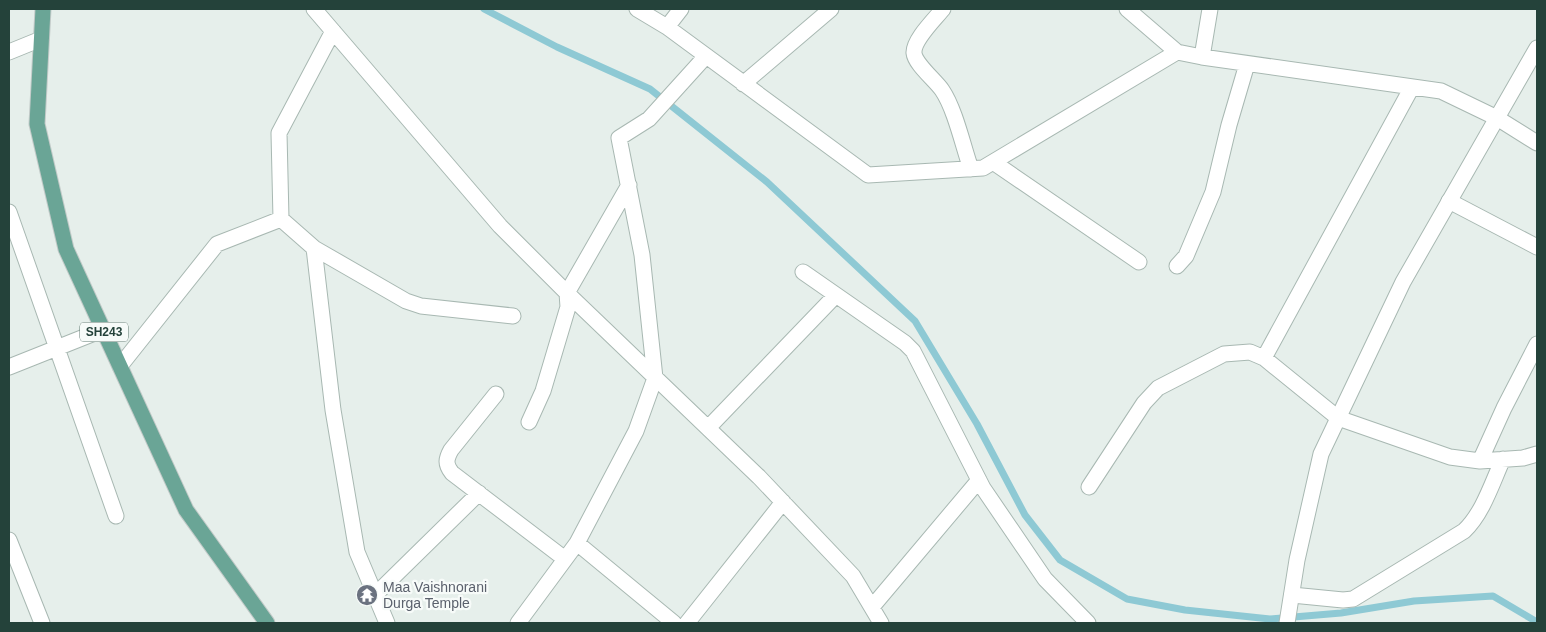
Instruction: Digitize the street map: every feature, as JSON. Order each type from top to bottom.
[{"type":"main road","name":"SH243","points":[[42,9],[37,124],[66,249],[186,510],[267,623]]},
{"type":"street","points":[[314,9],[500,226],[566,293],[783,502],[853,576],[881,623]]},
{"type":"street","points":[[637,9],[667,27],[868,175],[983,168],[1177,52]]},
{"type":"street","points":[[667,27],[681,9]]},
{"type":"street","points":[[744,84],[831,9]]},
{"type":"street","points":[[943,9],[918,39],[914,52],[915,59],[942,90],[971,169]]},
{"type":"street","points":[[1127,9],[1177,52],[1247,64],[1441,91],[1497,118],[1537,143]]},
{"type":"street","points":[[1202,57],[1210,9]]},
{"type":"street","points":[[333,31],[279,133],[281,219],[314,248],[406,301],[421,306],[513,316]]},
{"type":"street","points":[[9,52],[41,39]]},
{"type":"street","points":[[1287,623],[1297,560],[1321,454],[1403,282],[1537,48]]},
{"type":"street","points":[[518,623],[577,543],[636,432],[655,378],[642,255],[619,138],[649,119],[706,56]]},
{"type":"street","points":[[1177,266],[1186,256],[1213,192],[1229,125],[1247,64]]},
{"type":"street","points":[[1264,358],[1412,87]]},
{"type":"street","points":[[993,162],[1139,262]]},
{"type":"street","points":[[529,422],[543,391],[568,307],[566,293],[628,185]]},
{"type":"street","points":[[1450,200],[1537,247]]},
{"type":"street","points":[[9,212],[116,516]]},
{"type":"street","points":[[120,366],[217,244],[281,219]]},
{"type":"street","points":[[314,248],[333,410],[357,552],[387,623]]},
{"type":"street","points":[[803,272],[905,343],[913,351],[988,496],[1045,579],[1088,623]]},
{"type":"street","points":[[708,428],[835,296]]},
{"type":"street","points":[[9,367],[102,330]]},
{"type":"street","points":[[1480,461],[1504,408],[1537,344]]},
{"type":"street","points":[[1089,487],[1144,403],[1158,388],[1224,354],[1250,352],[1264,358],[1338,418],[1450,457],[1480,461],[1523,458],[1537,454]]},
{"type":"street","points":[[496,394],[451,450],[446,458],[447,466],[452,473],[565,559]]},
{"type":"street","points":[[1291,601],[1353,599],[1464,531],[1472,524],[1478,513],[1503,459]]},
{"type":"street","points":[[872,607],[979,480]]},
{"type":"street","points":[[375,595],[479,494]]},
{"type":"street","points":[[687,623],[783,502]]},
{"type":"street","points":[[9,540],[42,623]]},
{"type":"street","points":[[577,543],[674,623]]},
{"type":"waterway","points":[[484,9],[557,47],[650,89],[767,182],[915,321],[977,424],[1025,515],[1060,560],[1127,599],[1185,610],[1270,619],[1341,613],[1414,601],[1493,596],[1537,622]]},
{"type":"place","name":"Maa Vaishnorani Durga Temple","points":[[367,595]]}]
